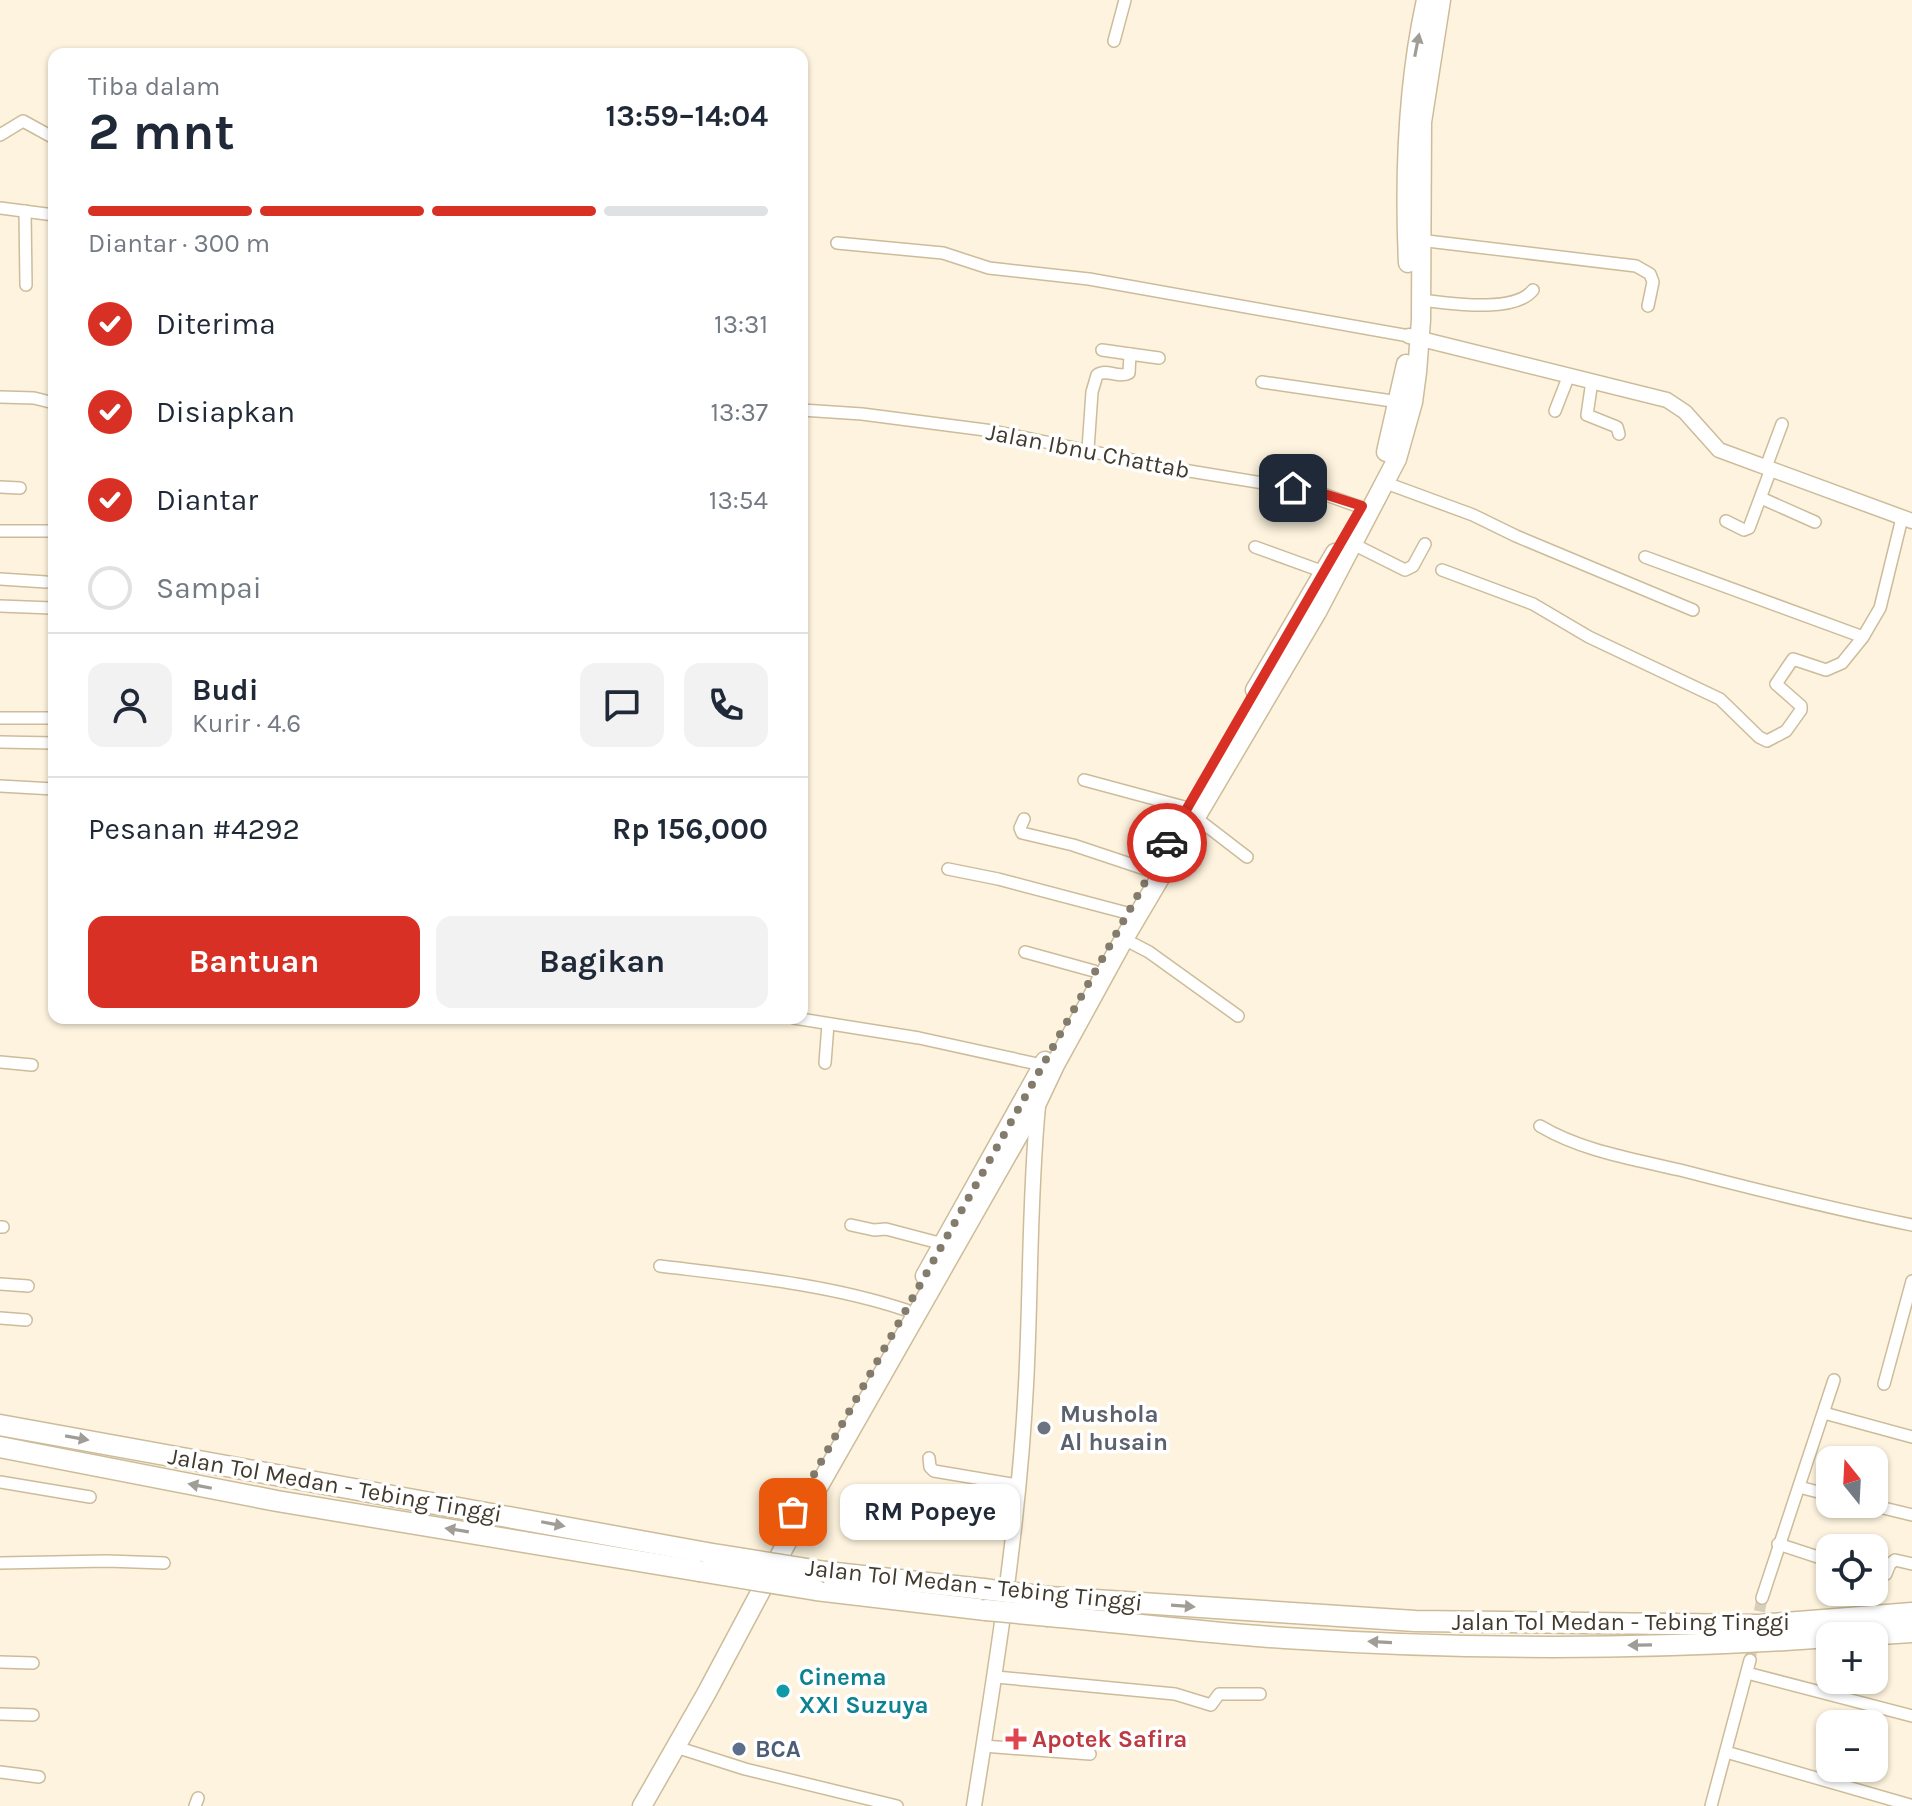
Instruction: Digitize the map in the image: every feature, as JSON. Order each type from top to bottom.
[{"type":"highway","points":[[642,1806],[787,1542],[1027,1138],[1032,1098],[1042,1065],[1094,971],[1151,871],[1192,812],[1317,612],[1353,544],[1390,442],[1421,300],[1419,240],[1426,1]]},
{"type":"highway","points":[[630,1806],[943,1244],[1055,1065],[1324,572],[1386,483],[1397,459],[1413,402],[1414,338],[1406,200],[1414,60],[1426,1]]},
{"type":"highway","name":"Jalan Tol Medan - Tebing Tinggi","points":[[0,1425],[703,1562]]},
{"type":"highway","name":"Jalan Tol Medan - Tebing Tinggi","points":[[0,1447],[277,1501],[821,1581],[1049,1606],[1415,1621],[1759,1625],[1912,1613]]},
{"type":"highway","points":[[1049,1606],[1284,1638],[1514,1647],[1665,1645],[1816,1638]]},
{"type":"highway","points":[[1888,1634],[1912,1632]]},
{"type":"main road","points":[[1414,338],[1667,400],[1685,412],[1719,450],[1907,520]]},
{"type":"main road","points":[[974,1806],[996,1677],[1026,1385],[1027,1138]]},
{"type":"street","points":[[1114,41],[1125,0]]},
{"type":"street","points":[[0,135],[23,121],[48,135]]},
{"type":"street","points":[[0,208],[48,214]]},
{"type":"street","points":[[25,211],[26,285]]},
{"type":"street","points":[[1419,240],[1636,266],[1650,274],[1653,282],[1648,306]]},
{"type":"street","points":[[837,243],[943,253],[989,268],[1089,279],[1414,338]]},
{"type":"street","points":[[1421,300],[1463,305],[1497,304],[1521,300],[1533,290]]},
{"type":"street","points":[[1102,350],[1159,358]]},
{"type":"street","points":[[1088,449],[1092,392],[1097,375],[1106,372],[1122,376],[1129,373],[1130,354]]},
{"type":"street","points":[[1555,411],[1569,375]]},
{"type":"street","points":[[1592,381],[1587,415],[1617,427],[1619,434]]},
{"type":"street","points":[[1262,382],[1399,402]]},
{"type":"street","points":[[0,397],[48,402]]},
{"type":"street","name":"Jalan Ibnu Chattab","points":[[808,410],[993,431],[1171,468],[1318,492],[1366,509]]},
{"type":"street","points":[[1726,521],[1747,529],[1761,498],[1782,424]]},
{"type":"street","points":[[1386,483],[1473,515],[1693,610]]},
{"type":"street","points":[[0,487],[20,488]]},
{"type":"street","points":[[1761,498],[1815,522]]},
{"type":"street","points":[[1442,570],[1533,604],[1589,637],[1720,699],[1767,741],[1786,731],[1801,710],[1801,706],[1776,684],[1793,659],[1826,670],[1842,663],[1863,637],[1880,608],[1907,520]]},
{"type":"street","points":[[0,531],[48,531]]},
{"type":"street","points":[[1353,544],[1405,570],[1413,566],[1425,544]]},
{"type":"street","points":[[1255,547],[1324,572]]},
{"type":"street","points":[[1645,557],[1863,637]]},
{"type":"street","points":[[0,579],[46,582]]},
{"type":"street","points":[[0,606],[48,608]]},
{"type":"street","points":[[0,718],[48,718]]},
{"type":"street","points":[[0,742],[48,743]]},
{"type":"street","points":[[1084,780],[1192,812],[1247,857]]},
{"type":"street","points":[[0,786],[48,789]]},
{"type":"street","points":[[1024,819],[1020,828],[1022,833],[1073,845],[1151,871]]},
{"type":"street","points":[[948,869],[1127,913]]},
{"type":"street","points":[[1124,939],[1149,952],[1238,1016]]},
{"type":"street","points":[[1025,952],[1094,971]]},
{"type":"street","points":[[808,1020],[919,1038],[1042,1065]]},
{"type":"street","points":[[825,1063],[828,1024]]},
{"type":"street","points":[[0,1062],[32,1065]]},
{"type":"street","points":[[1540,1126],[1567,1140],[1640,1160],[1851,1213],[1912,1225]]},
{"type":"street","points":[[851,1225],[886,1229],[943,1244]]},
{"type":"street","points":[[660,1266],[850,1294],[906,1310]]},
{"type":"street","points":[[1884,1384],[1912,1281]]},
{"type":"street","points":[[0,1284],[28,1286]]},
{"type":"street","points":[[0,1318],[26,1320]]},
{"type":"street","points":[[1762,1598],[1834,1380]]},
{"type":"street","points":[[1824,1413],[1912,1437]]},
{"type":"street","points":[[929,1458],[934,1471],[1018,1485]]},
{"type":"street","points":[[0,1482],[90,1497]]},
{"type":"street","points":[[1799,1487],[1816,1491]]},
{"type":"street","points":[[1888,1509],[1912,1515]]},
{"type":"street","points":[[923,1513],[1013,1525]]},
{"type":"street","points":[[1778,1544],[1816,1556]]},
{"type":"street","points":[[1888,1569],[1895,1560],[1912,1564]]},
{"type":"street","points":[[0,1563],[164,1563]]},
{"type":"street","points":[[1711,1806],[1750,1660]]},
{"type":"street","points":[[0,1662],[33,1663]]},
{"type":"street","points":[[1747,1673],[1912,1716]]},
{"type":"street","points":[[996,1677],[1175,1694],[1211,1705],[1219,1694],[1260,1694]]},
{"type":"street","points":[[0,1714],[33,1715]]},
{"type":"street","points":[[983,1746],[1090,1754]]},
{"type":"street","points":[[676,1747],[745,1769],[897,1806]]},
{"type":"street","points":[[1726,1752],[1910,1806],[1912,1797]]},
{"type":"street","points":[[0,1772],[39,1777]]},
{"type":"tunnel","points":[[1750,1660],[1762,1598]]},
{"type":"way so far","points":[[793,1512],[1167,843]]},
{"type":"place","name":"Mushola Al husain","points":[[1044,1428]]},
{"type":"place","name":"RM Popeye","points":[[793,1512]]},
{"type":"place","name":"Cinema XXI Suzuya","points":[[783,1691]]},
{"type":"place","name":"Apotek Safira","points":[[1016,1739]]},
{"type":"place","name":"BCA","points":[[739,1749]]},
{"type":"route","points":[[1167,843],[1362,506],[1318,492],[1293,488]]}]
